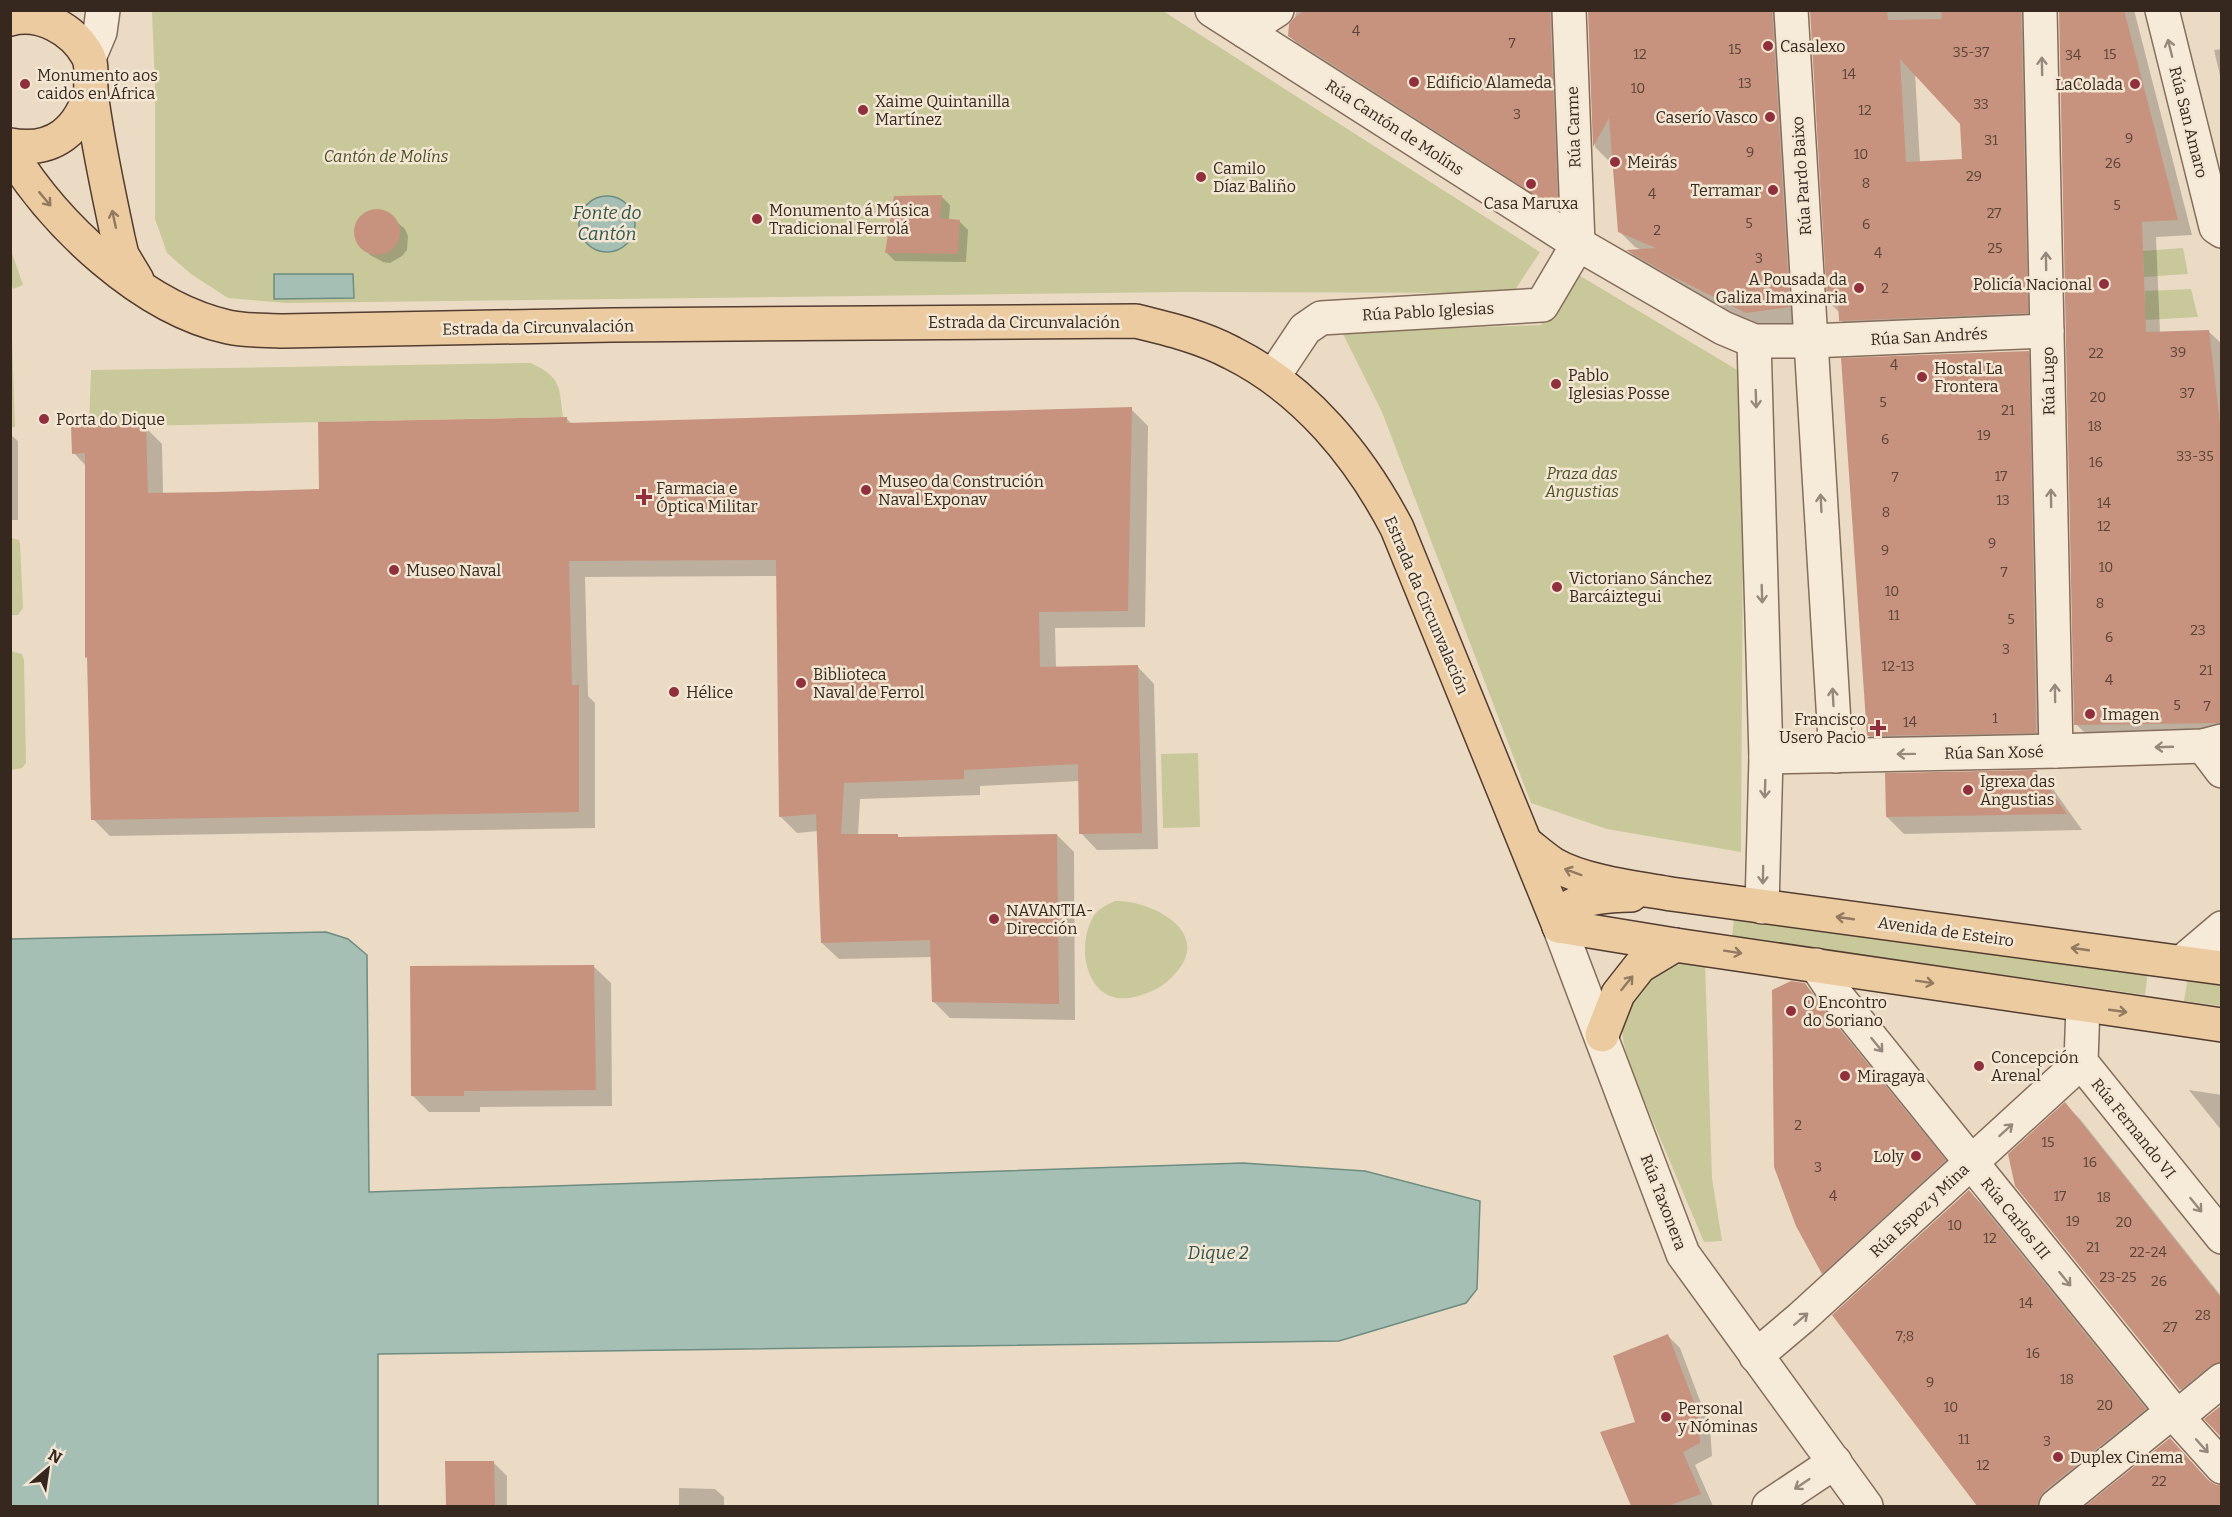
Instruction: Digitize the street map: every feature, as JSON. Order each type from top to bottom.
[{"type":"main road","points":[[17,16],[40,18],[60,26],[76,40],[89,57],[91,90],[122,255],[131,272],[146,291]]},
{"type":"main road","points":[[10,145],[25,148],[45,145],[63,136],[77,123],[86,108],[91,90]]},
{"type":"main road","name":"Estrada da Circunvalación","points":[[10,152],[43,197],[88,246],[146,291],[196,317],[230,327],[283,331],[612,325],[1136,321],[1179,332],[1232,352],[1273,377],[1311,408],[1378,493],[1396,528],[1559,926]]},
{"type":"main road","points":[[1527,844],[1554,864],[1576,873],[1621,885],[1671,894]]},
{"type":"main road","points":[[1671,894],[1598,897],[1579,902],[1564,911],[1559,926],[2222,1025]]},
{"type":"main road","name":"Avenida de Esteiro","points":[[1671,894],[2222,969]]},
{"type":"main road","points":[[1602,1035],[1618,994],[1640,966],[1675,945]]},
{"type":"street","points":[[89,57],[100,32],[103,10]]},
{"type":"street","name":"Rúa Cantón de Molíns","points":[[1212,10],[1578,244]]},
{"type":"street","points":[[1245,31],[1277,10]]},
{"type":"street","name":"Rúa Carme","points":[[1569,10],[1578,244]]},
{"type":"street","name":"Rúa Pardo Baixo","points":[[1791,10],[1811,341]]},
{"type":"street","name":"Rúa Lugo","points":[[2040,10],[2056,751]]},
{"type":"street","name":"Rúa San Amaro","points":[[2162,10],[2220,236]]},
{"type":"street","points":[[1578,244],[1723,328],[1754,341],[1811,341],[1836,756]]},
{"type":"street","name":"Rúa Pablo Iglesias","points":[[1273,377],[1305,329],[1321,318],[1542,304],[1578,244]]},
{"type":"street","name":"Rúa San Andrés","points":[[1811,341],[2047,331]]},
{"type":"street","points":[[1754,341],[1766,757],[1762,907]]},
{"type":"street","name":"Rúa San Xosé","points":[[1766,757],[2056,751],[2215,753]]},
{"type":"street","name":"Rúa Taxonera","points":[[1559,926],[1683,1254],[1866,1506]]},
{"type":"street","points":[[2182,962],[2222,928]]},
{"type":"street","name":"Rúa Carlos III","points":[[1816,965],[1837,996],[1971,1162],[2175,1414],[2222,1467]]},
{"type":"street","name":"Rúa Fernando VI","points":[[2083,1006],[2081,1062],[2222,1237]]},
{"type":"street","name":"Rúa Espoz y Mina","points":[[1756,1356],[1801,1318],[2081,1062]]},
{"type":"street","points":[[2055,1506],[2222,1380]]},
{"type":"street","points":[[1769,1506],[1835,1462]]},
{"type":"green space","name":"Cantón de Molíns","points":[[277,10],[1163,11],[1540,252],[1513,293],[1183,292],[286,303],[228,298],[191,274],[167,253],[155,219],[155,83],[152,12]]},
{"type":"green space","points":[[2183,248],[2188,274],[2144,277],[2143,251]]},
{"type":"green space","points":[[11,250],[23,285],[13,289],[11,282]]},
{"type":"green space","name":"Praza das Angustias","points":[[1572,271],[1744,374],[1741,852],[1607,829],[1531,803],[1382,412],[1342,332],[1541,325]]},
{"type":"green space","points":[[2191,289],[2198,317],[2145,320],[2145,291]]},
{"type":"green space","points":[[11,335],[12,339],[15,427],[10,427]]},
{"type":"green space","points":[[531,363],[548,373],[557,384],[563,417],[89,427],[91,370]]},
{"type":"green space","points":[[11,538],[19,540],[20,543],[23,608],[18,615],[11,615]]},
{"type":"green space","points":[[10,651],[22,654],[24,660],[26,763],[22,768],[11,770]]},
{"type":"green space","points":[[1198,753],[1200,827],[1163,828],[1161,754]]},
{"type":"green space","points":[[1115,901],[1146,906],[1161,913],[1174,922],[1184,934],[1187,946],[1184,961],[1173,976],[1157,989],[1138,996],[1121,998],[1108,995],[1097,987],[1086,961],[1087,931],[1093,917],[1102,908]]},
{"type":"green space","points":[[1734,919],[1861,937],[1887,936],[2148,971],[2145,995],[1732,936]]},
{"type":"green space","points":[[1705,962],[1712,1178],[1722,1241],[1704,1242],[1630,1067],[1624,1045],[1623,1026],[1627,1009],[1655,971],[1674,965]]},
{"type":"green space","points":[[2188,977],[2221,982],[2221,1006],[2184,1001]]},
{"type":"water","name":"Fonte do Cantón","points":[[601,196],[613,196],[627,204],[635,218],[633,235],[627,244],[613,252],[601,252],[584,240],[579,230],[579,218],[591,201]]},
{"type":"water","points":[[274,274],[353,274],[354,298],[274,299]]},
{"type":"water","name":"Dique 2","points":[[326,932],[348,939],[367,955],[369,1192],[1243,1163],[1365,1171],[1480,1201],[1477,1289],[1466,1303],[1339,1341],[378,1354],[378,1506],[11,1506],[11,939]]},
{"type":"building","points":[[1305,10],[1550,10],[1558,204],[1554,207],[1288,36],[1289,24]]},
{"type":"building","points":[[1588,10],[1772,10],[1790,307],[1746,313],[1626,250],[1656,248],[1618,232],[1609,118],[1593,147]]},
{"type":"building","points":[[1810,10],[1887,10],[1888,20],[1942,19],[1941,10],[2021,10],[2028,313],[1839,321],[1838,301],[1827,303]],"holes":[[[1900,59],[1960,124],[1962,159],[1906,162]]]},
{"type":"building","points":[[2059,10],[2124,10],[2178,220],[2142,222],[2146,332],[2209,330],[2222,440],[2222,723],[2074,725]]},
{"type":"building","points":[[942,195],[940,218],[960,220],[958,254],[885,253],[894,196]]},
{"type":"building","points":[[377,209],[393,216],[400,232],[393,248],[377,255],[361,248],[354,232],[361,216]]},
{"type":"building","points":[[2029,351],[2036,733],[1867,736],[1841,358]]},
{"type":"building","points":[[1132,407],[1128,611],[1039,612],[1040,667],[1138,665],[1142,833],[1079,834],[1078,764],[964,770],[964,779],[844,783],[841,834],[898,834],[898,837],[1057,834],[1059,1004],[932,1002],[930,940],[821,943],[816,814],[779,817],[776,560],[569,561],[572,685],[579,685],[579,812],[91,820],[87,657],[85,658],[85,453],[72,454],[71,426],[146,425],[148,493],[216,492],[319,489],[318,422],[567,417],[567,423]]},
{"type":"building","name":"Igrexa das Angustias","points":[[2036,770],[2067,814],[1886,817],[1885,773]]},
{"type":"building","points":[[594,965],[596,1090],[464,1091],[464,1096],[411,1096],[410,966]]},
{"type":"building","points":[[1791,981],[1805,983],[1822,1008],[1946,1160],[1822,1274],[1796,1226],[1774,1167],[1772,990]]},
{"type":"building","points":[[2065,1102],[2222,1299],[2222,1362],[2210,1366],[2180,1390],[2015,1186],[2008,1154]]},
{"type":"building","points":[[1969,1190],[2146,1409],[2044,1491],[2038,1506],[1977,1506],[1832,1315]]},
{"type":"building","name":"Personal y Nóminas","points":[[1668,1334],[1698,1413],[1700,1443],[1683,1452],[1701,1494],[1668,1506],[1631,1506],[1600,1432],[1635,1422],[1613,1356]]},
{"type":"building","points":[[2222,1405],[2222,1438],[2204,1419]]},
{"type":"building","points":[[2170,1438],[2208,1480],[2216,1485],[2222,1485],[2222,1506],[2085,1506]]},
{"type":"building","points":[[445,1461],[494,1461],[495,1506],[446,1506]]},
{"type":"place","name":"Casalexo","points":[[1768,46]]},
{"type":"place","name":"Edificio Alameda","points":[[1414,82]]},
{"type":"place","name":"Monumento aos caidos en África","points":[[25,84]]},
{"type":"place","name":"LaColada","points":[[2135,84]]},
{"type":"place","name":"Xaime Quintanilla Martínez","points":[[863,110]]},
{"type":"place","name":"Caserío Vasco","points":[[1770,117]]},
{"type":"place","name":"Meirás","points":[[1615,162]]},
{"type":"place","name":"Camilo Díaz Baliño","points":[[1201,177]]},
{"type":"place","name":"Casa Maruxa","points":[[1531,184]]},
{"type":"place","name":"Terramar","points":[[1773,190]]},
{"type":"place","name":"Monumento á Música Tradicional Ferrolá","points":[[757,219]]},
{"type":"place","name":"Policía Nacional","points":[[2104,284]]},
{"type":"place","name":"A Pousada da Galiza Imaxinaria","points":[[1859,288]]},
{"type":"place","name":"Hostal La Frontera","points":[[1922,377]]},
{"type":"place","name":"Pablo Iglesias Posse","points":[[1556,384]]},
{"type":"place","name":"Porta do Dique","points":[[44,419]]},
{"type":"place","name":"Museo da Construción Naval Exponav","points":[[866,490]]},
{"type":"place","name":"Farmacia e Óptica Militar","points":[[644,497]]},
{"type":"place","name":"Museo Naval","points":[[394,570]]},
{"type":"place","name":"Victoriano Sánchez Barcáiztegui","points":[[1557,587]]},
{"type":"place","name":"Biblioteca Naval de Ferrol","points":[[801,683]]},
{"type":"place","name":"Hélice","points":[[674,692]]},
{"type":"place","name":"Imagen","points":[[2090,714]]},
{"type":"place","name":"Francisco Usero Pacio","points":[[1878,728]]},
{"type":"place","name":"Igrexa das Angustias","points":[[1968,790]]},
{"type":"place","name":"NAVANTIA- Dirección","points":[[994,919]]},
{"type":"place","name":"O Encontro do Soriano","points":[[1791,1011]]},
{"type":"place","name":"Concepción Arenal","points":[[1979,1066]]},
{"type":"place","name":"Miragaya","points":[[1845,1076]]},
{"type":"place","name":"Loly","points":[[1916,1156]]},
{"type":"place","name":"Personal y Nóminas","points":[[1666,1417]]},
{"type":"place","name":"Duplex Cinema","points":[[2058,1457]]}]
